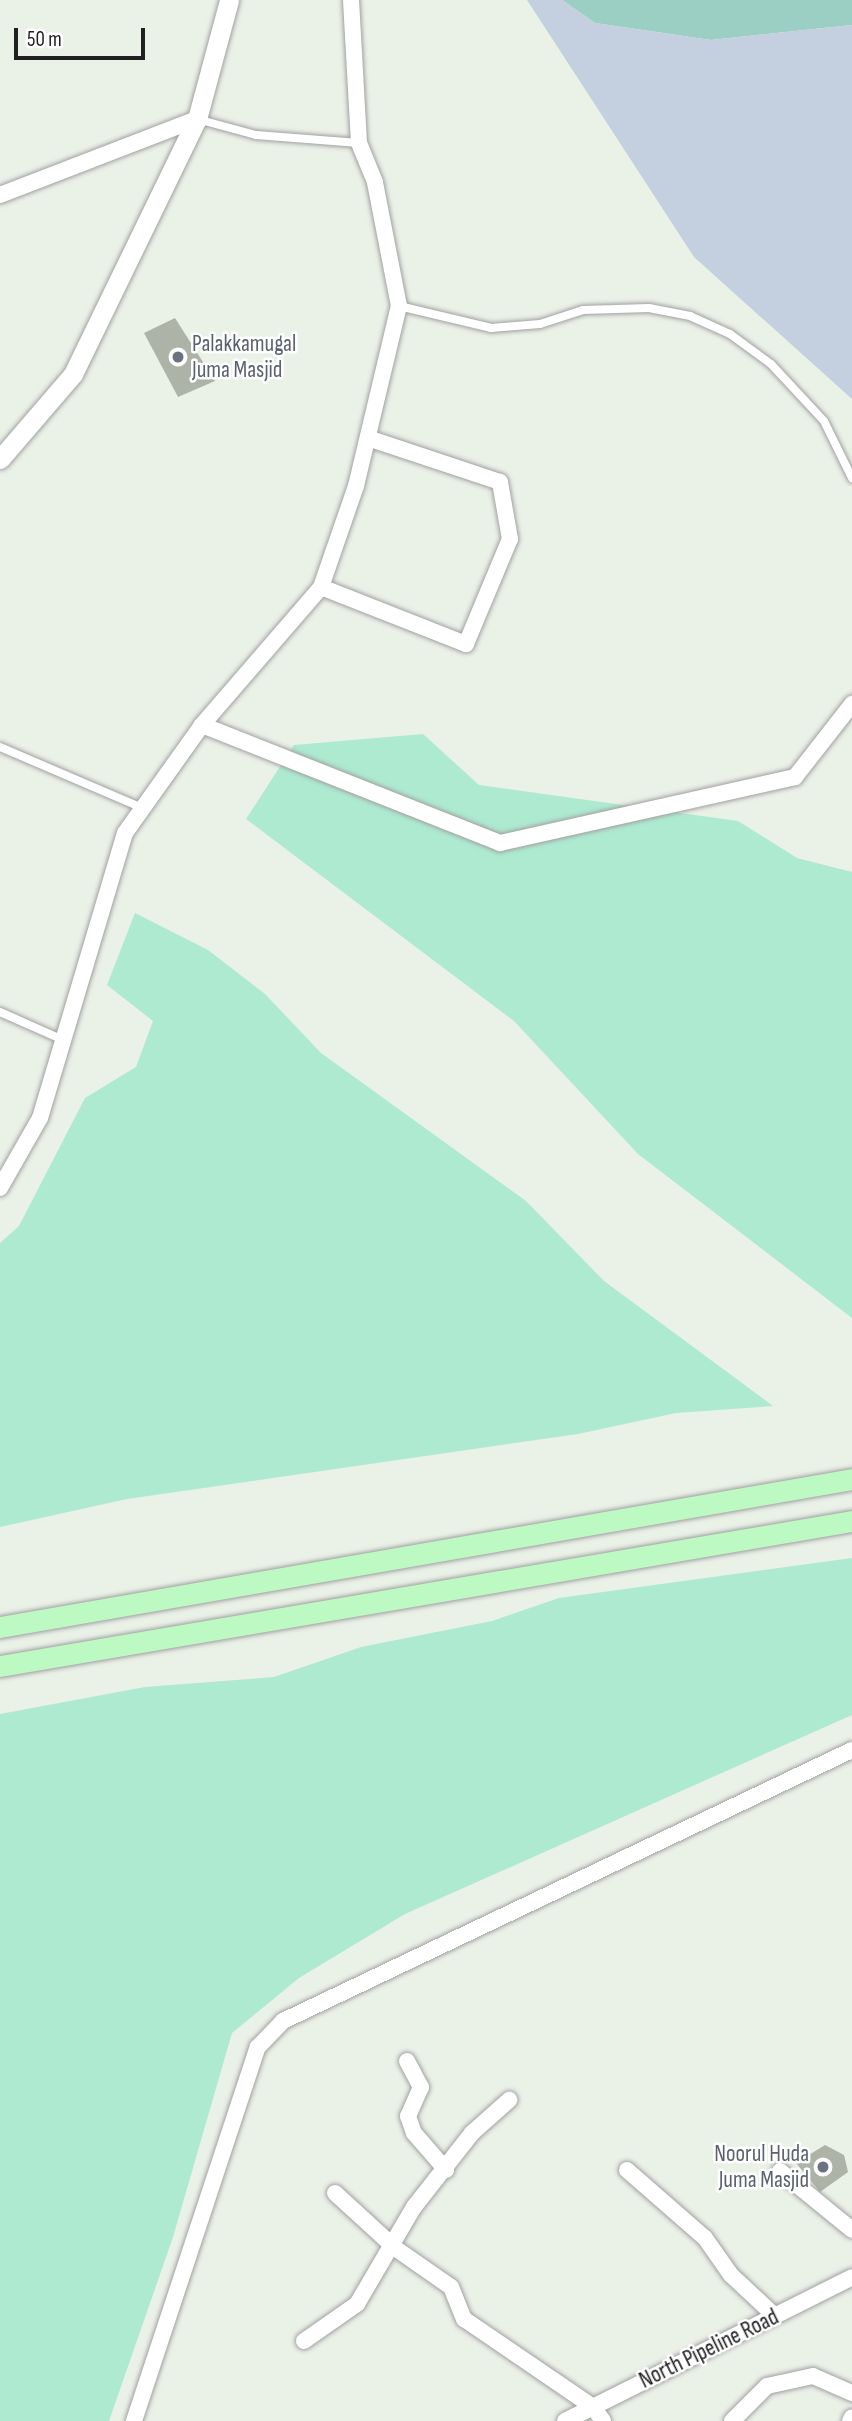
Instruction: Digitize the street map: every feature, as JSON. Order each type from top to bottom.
[{"type":"main road","points":[[0,1627],[852,1479]]},
{"type":"main road","points":[[0,1666],[852,1521]]},
{"type":"street","points":[[0,459],[73,374],[197,118],[229,0]]},
{"type":"street","points":[[0,1188],[40,1118],[61,1039],[125,833],[202,725],[321,587],[368,438],[399,306],[375,182],[359,143],[351,0]]},
{"type":"street","points":[[0,195],[197,118]]},
{"type":"street","points":[[321,587],[466,644],[510,538],[500,482],[368,438]]},
{"type":"street","points":[[202,725],[500,843],[795,777],[852,704]]},
{"type":"street","points":[[134,2421],[258,2047],[284,2021],[852,1750]]},
{"type":"street","points":[[407,2061],[421,2087],[408,2116],[414,2133],[446,2170]]},
{"type":"street","points":[[304,2341],[357,2304],[395,2248],[414,2207],[446,2170],[472,2133],[509,2100]]},
{"type":"street","points":[[627,2170],[705,2238],[731,2275],[775,2316]]},
{"type":"street","points":[[780,2171],[852,2230]]},
{"type":"street","points":[[335,2193],[395,2248],[451,2287],[464,2319],[593,2407],[603,2421]]},
{"type":"street","name":"North Pipeline Road","points":[[565,2421],[852,2277]]},
{"type":"street","points":[[732,2421],[767,2386],[813,2376],[852,2393]]},
{"type":"lane","points":[[197,118],[256,135],[359,143]]},
{"type":"lane","points":[[399,306],[491,328],[540,324],[583,310],[649,308],[690,316],[730,334],[771,364],[824,421],[852,478]]},
{"type":"lane","points":[[0,747],[142,808]]},
{"type":"lane","points":[[0,1012],[61,1039]]},
{"type":"green space","points":[[423,734],[479,785],[738,821],[797,858],[852,872],[852,1318],[638,1154],[514,1021],[246,819],[294,745]]},
{"type":"green space","points":[[135,913],[208,950],[265,994],[321,1053],[526,1201],[604,1281],[773,1406],[676,1413],[578,1434],[127,1499],[0,1527],[0,1243],[19,1226],[85,1098],[136,1067],[153,1021],[107,985]]},
{"type":"green space","points":[[852,1558],[852,1715],[405,1914],[299,1978],[232,2033],[173,2237],[109,2421],[0,2421],[0,1714],[145,1687],[274,1677],[361,1647],[492,1621],[559,1598]]},
{"type":"shaded area","points":[[527,0],[562,0],[595,23],[711,40],[852,25],[852,399],[694,257]]},
{"type":"shaded area","points":[[562,0],[852,0],[852,25],[711,40],[595,23]]},
{"type":"building","name":"Palakkamugal Juma Masjid","points":[[175,318],[215,381],[178,397],[144,333]]},
{"type":"building","name":"Noorul Huda Juma Masjid","points":[[825,2145],[844,2155],[848,2172],[820,2192],[796,2163]]},
{"type":"place","name":"Palakkamugal Juma Masjid","points":[[178,357]]},
{"type":"place","name":"Noorul Huda Juma Masjid","points":[[823,2167]]}]
